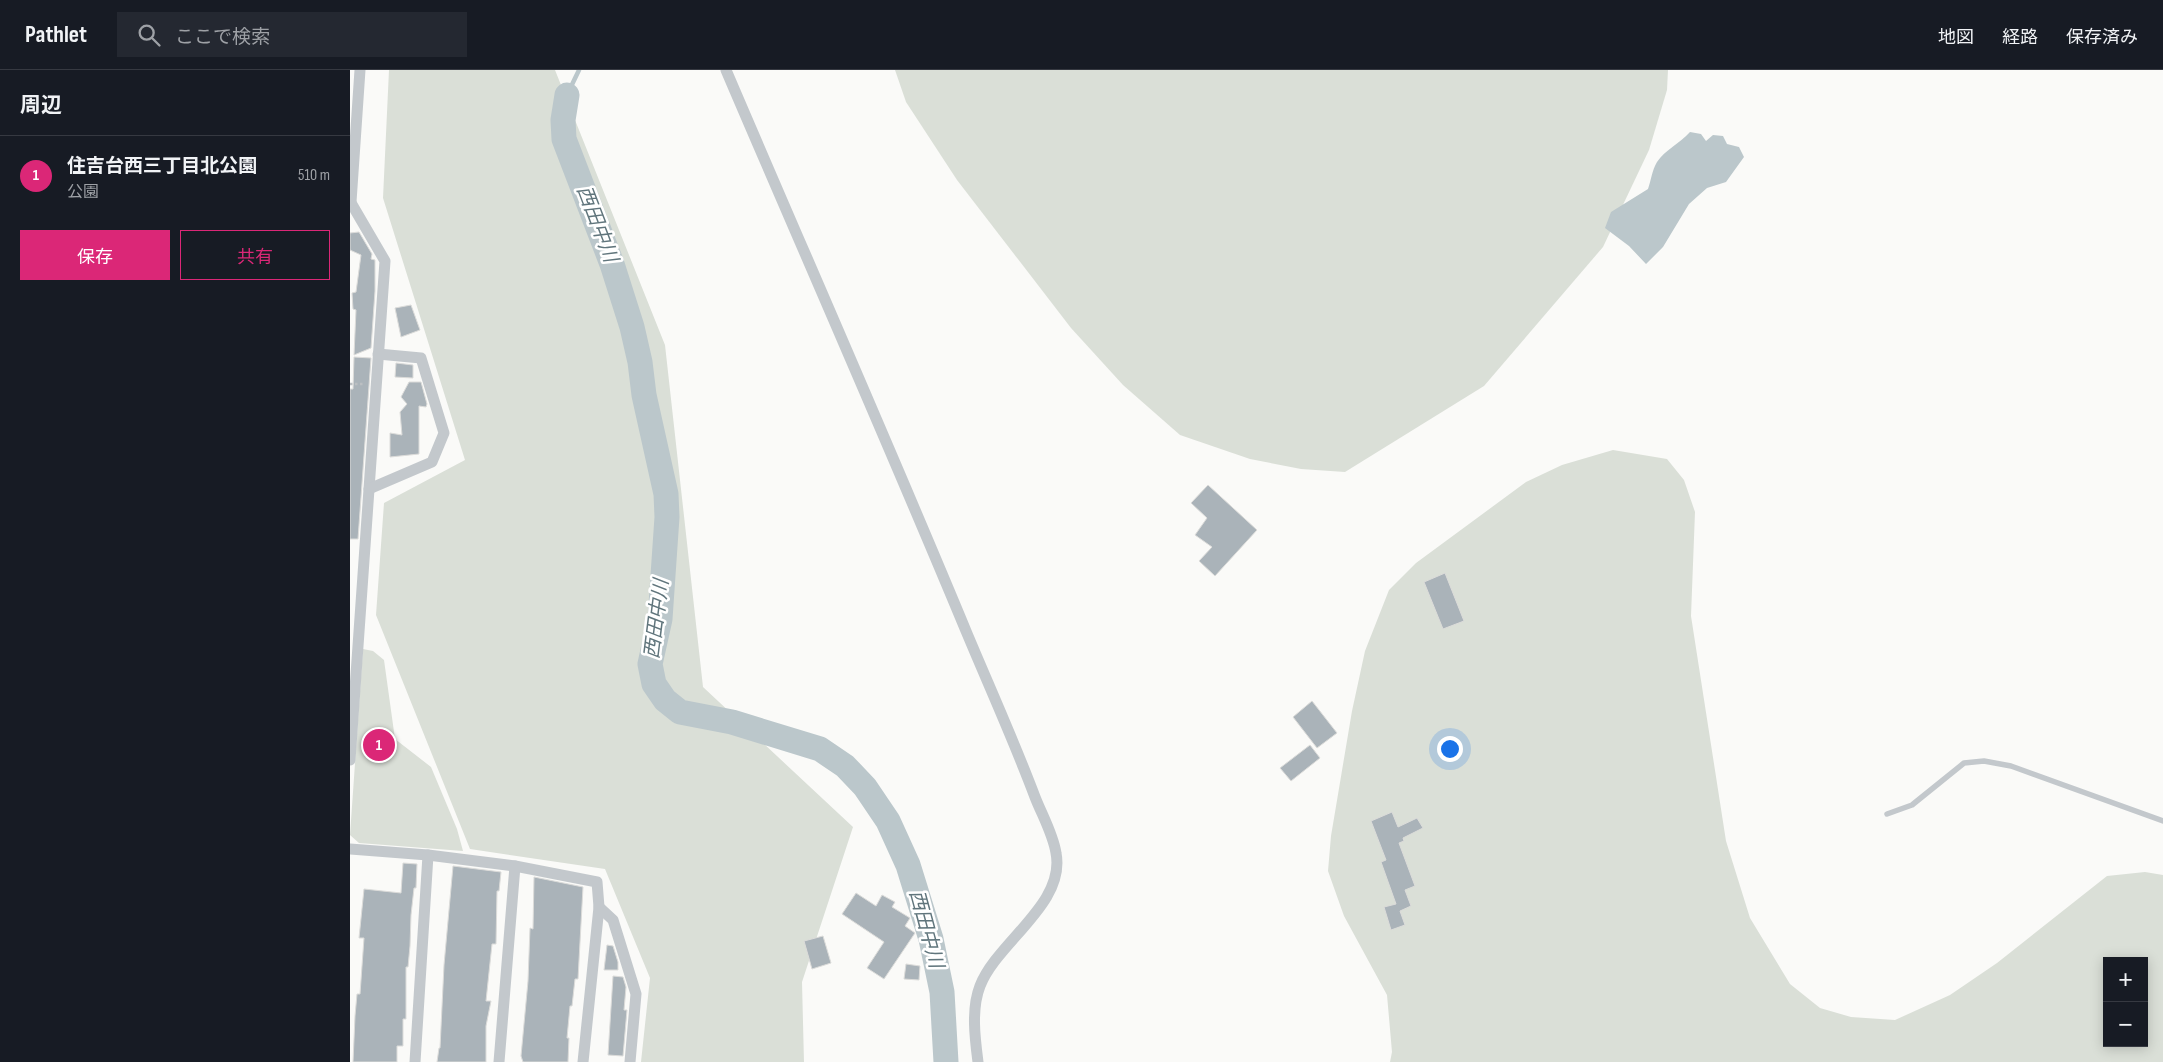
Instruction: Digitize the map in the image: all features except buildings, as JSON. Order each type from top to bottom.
[{"type":"street","points":[[350,760],[353,665],[369,490],[385,261],[350,202],[360,70]]},
{"type":"street","points":[[726,70],[914,506],[1030,783],[1057,854],[1055,875],[1044,902],[997,957],[979,988],[976,1003],[978,1062]]},
{"type":"street","points":[[369,490],[432,462],[444,433],[421,358],[378,354]]},
{"type":"street","points":[[350,850],[428,854],[515,866],[597,882],[599,907],[583,1062]]},
{"type":"street","points":[[415,1062],[428,854]]},
{"type":"street","points":[[500,1062],[515,866]]},
{"type":"street","points":[[599,907],[613,920],[636,994],[630,1062]]},
{"type":"lane","points":[[1887,814],[1912,805],[1964,763],[1984,761],[2011,766],[2163,821]]},
{"type":"shaded area","points":[[389,70],[555,70],[665,345],[703,687],[853,827],[802,982],[804,1062],[641,1062],[650,978],[605,869],[470,849],[376,615],[384,503],[465,460],[383,198]]},
{"type":"shaded area","points":[[895,70],[1668,70],[1667,90],[1649,150],[1603,247],[1484,386],[1345,472],[1301,469],[1250,459],[1180,435],[1123,385],[1071,328],[957,180],[906,102]]},
{"type":"shaded area","points":[[1690,132],[1701,134],[1706,141],[1713,135],[1723,136],[1727,144],[1739,147],[1744,157],[1726,182],[1707,188],[1689,204],[1663,247],[1646,264],[1629,246],[1605,228],[1611,212],[1648,189],[1657,162]]},
{"type":"shaded area","points":[[1613,450],[1667,459],[1684,480],[1695,512],[1691,616],[1726,841],[1750,918],[1790,984],[1820,1008],[1851,1017],[1895,1020],[1950,995],[1997,963],[2107,876],[2145,872],[2163,875],[2163,1062],[1390,1062],[1392,1052],[1387,995],[1344,916],[1328,871],[1331,836],[1352,711],[1365,651],[1389,590],[1416,563],[1526,482],[1562,465]]},
{"type":"shaded area","points":[[363,649],[373,651],[384,660],[395,739],[431,767],[457,829],[463,851],[359,843],[350,835]]},
{"type":"waterway","points":[[567,95],[579,70]]},
{"type":"waterway","name":"西田中川","points":[[567,95],[563,120],[564,139],[612,264],[632,327],[640,362],[644,395],[666,494],[667,517],[660,619],[650,664],[654,684],[665,700],[680,712],[732,722],[820,749],[845,766],[865,787],[888,821],[908,865],[931,939],[942,992],[946,1062]]},
{"type":"place","name":"住吉台西三丁目北公園","points":[[379,745]]}]
